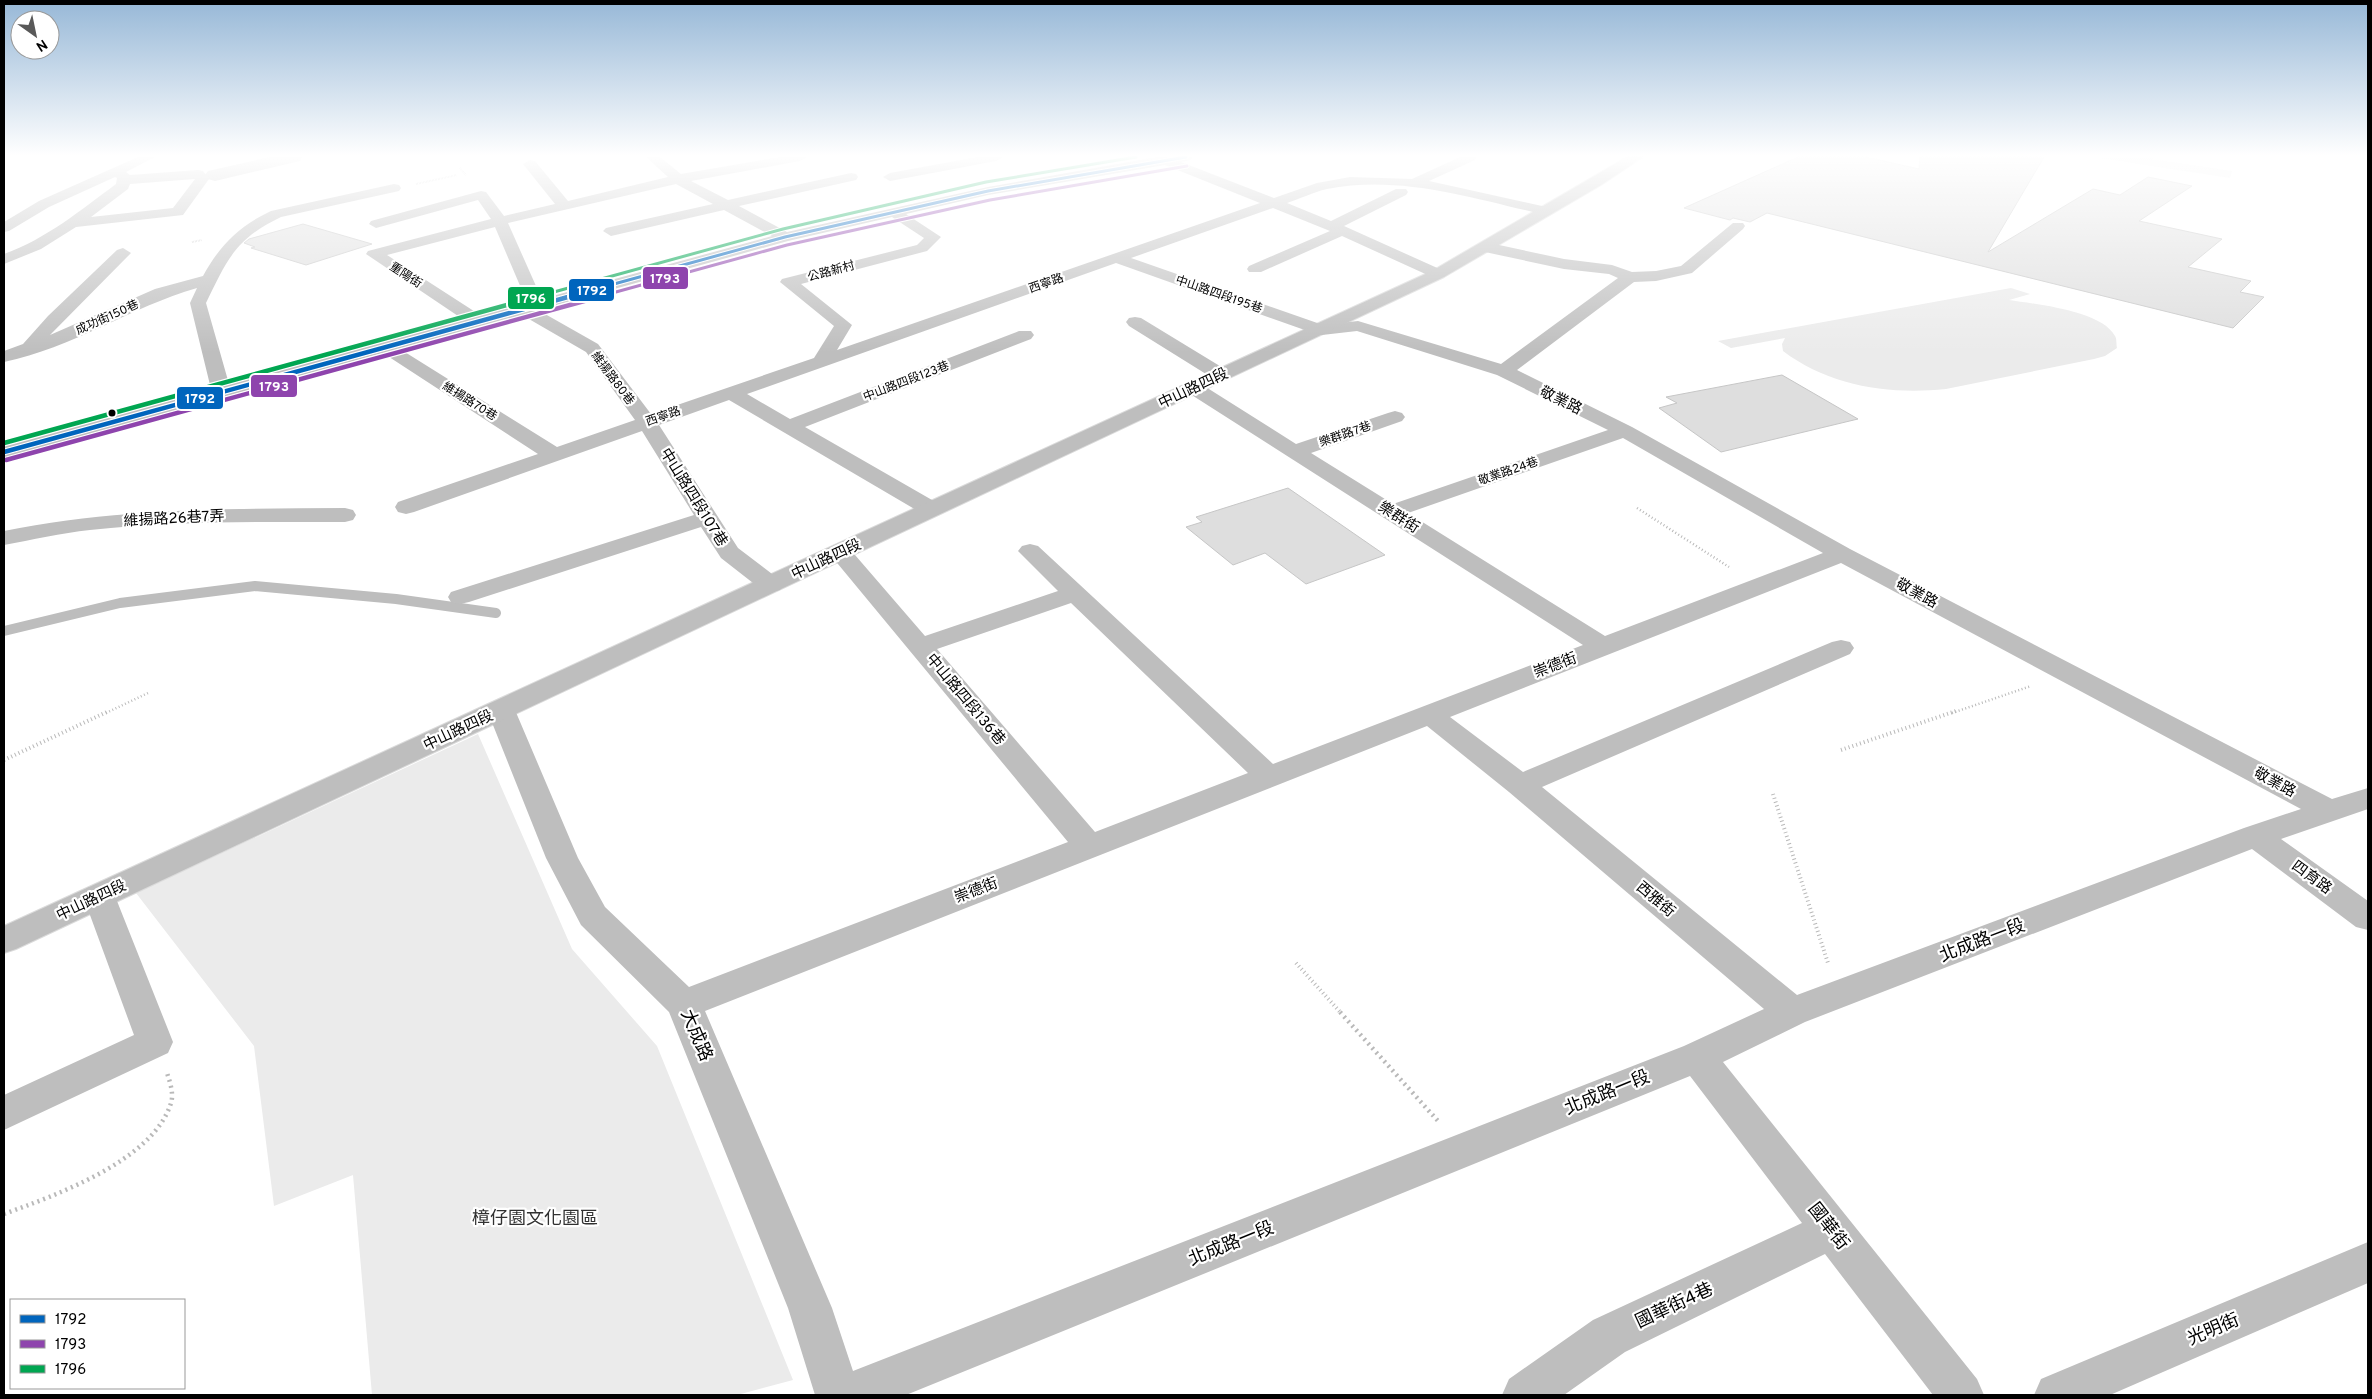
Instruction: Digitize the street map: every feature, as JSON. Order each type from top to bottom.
[{"type":"street","points":[[4,258],[17,255],[72,223],[79,222]]},
{"type":"street","points":[[222,393],[198,303],[220,259],[237,235],[258,222]]},
{"type":"street","points":[[376,224],[382,222]]},
{"type":"street","name":"重陽街","points":[[477,322],[374,254],[495,222]]},
{"type":"street","points":[[501,222],[532,295],[524,309]]},
{"type":"street","points":[[611,231],[648,222]]},
{"type":"street","points":[[759,222],[785,236]]},
{"type":"street","points":[[4,452],[785,236],[844,222]]},
{"type":"street","name":"公路新村","points":[[821,362],[843,325],[788,282],[922,248],[932,237],[909,222]]},
{"type":"street","name":"西寧路","points":[[406,507],[1219,222]]},
{"type":"street","points":[[1323,222],[1438,274]]},
{"type":"street","points":[[1255,269],[1347,222]]},
{"type":"street","name":"中山路四段","points":[[4,940],[841,553],[931,509],[1322,330],[1438,274],[1527,222]]},
{"type":"street","points":[[1485,247],[1564,264],[1612,270],[1630,277],[1656,276],[1686,270],[1738,226]]},
{"type":"street","points":[[30,348],[54,320],[123,253]]},
{"type":"street","name":"中山路四段195巷","points":[[1116,258],[1322,330]]},
{"type":"street","points":[[1504,371],[1630,277]]},
{"type":"street","name":"成功街150巷","points":[[4,357],[70,334],[161,293],[210,280]]},
{"type":"street","name":"維揚路80巷","points":[[524,309],[592,348],[647,422]]},
{"type":"street","points":[[1135,322],[1221,375]]},
{"type":"street","name":"敬業路","points":[[1322,330],[1358,326],[1504,371],[1625,431],[1842,554],[2331,812]]},
{"type":"street","name":"中山路四段123巷","points":[[787,427],[1025,335]]},
{"type":"street","name":"維揚路70巷","points":[[385,347],[555,455]]},
{"type":"street","name":"樂群街","points":[[1194,388],[1604,647]]},
{"type":"street","points":[[731,393],[931,509]]},
{"type":"street","name":"樂群路7巷","points":[[1295,451],[1395,417]]},
{"type":"street","name":"中山路四段107巷","points":[[647,422],[729,553],[771,585]]},
{"type":"street","name":"敬業路24巷","points":[[1390,512],[1625,431]]},
{"type":"street","name":"維揚路26巷7弄","points":[[4,538],[39,530],[172,517],[346,515]]},
{"type":"street","points":[[460,597],[707,518]]},
{"type":"street","points":[[1030,550],[1268,777]]},
{"type":"street","name":"中山路四段136巷","points":[[841,553],[922,646],[1089,846]]},
{"type":"street","name":"崇德街","points":[[684,1004],[1842,554]]},
{"type":"street","points":[[922,646],[1075,594]]},
{"type":"street","points":[[1520,785],[1841,648]]},
{"type":"street","name":"大成路","points":[[501,710],[562,858],[593,916],[684,1004],[810,1308],[838,1395]]},
{"type":"street","name":"西雅街","points":[[1429,714],[1520,785],[1792,1012]]},
{"type":"street","name":"北成路一段","points":[[850,1395],[1697,1056],[1792,1012],[2255,836],[2368,798]]},
{"type":"street","name":"四育路","points":[[2255,836],[2368,918]]},
{"type":"street","points":[[4,1113],[155,1042],[99,896]]},
{"type":"street","name":"國華街","points":[[1697,1056],[1961,1395]]},
{"type":"street","name":"國華街4巷","points":[[1525,1395],[1610,1336],[1832,1230]]},
{"type":"street","name":"光明街","points":[[2058,1395],[2368,1262]]},
{"type":"path","points":[[1637,508],[1759,586]]},
{"type":"path","points":[[1841,750],[2070,673]]},
{"type":"path","points":[[4,760],[148,693]]},
{"type":"path","points":[[1773,794],[1838,994]]},
{"type":"path","points":[[1296,963],[1464,1150]]},
{"type":"path","points":[[4,1214],[51,1197],[112,1166],[138,1147],[160,1124],[171,1102],[170,1083],[155,1042]]},
{"type":"green space","points":[[2011,288],[2030,294],[2009,300],[2067,310],[2097,320],[2108,327],[2115,336],[2117,348],[2105,356],[2094,359],[1946,389],[1903,391],[1860,385],[1820,373],[1783,351],[1782,344],[1785,338],[1731,348],[1718,341]]},
{"type":"green space","name":"樟仔園文化園區","points":[[478,734],[572,949],[657,1046],[793,1380],[737,1395],[372,1395],[353,1175],[274,1206],[254,1046],[136,893]]},
{"type":"building","points":[[1805,222],[2006,222],[1988,252],[2038,222],[2145,222],[2222,239],[2188,267],[2251,281],[2240,292],[2264,297],[2233,328]]},
{"type":"building","points":[[303,224],[372,244],[306,265],[251,248],[255,247],[244,243],[249,239]]},
{"type":"building","points":[[1782,375],[1858,419],[1721,452],[1659,408],[1677,403],[1666,397]]},
{"type":"building","points":[[1288,488],[1385,555],[1306,584],[1265,553],[1233,565],[1186,527],[1202,522],[1196,517]]},
{"type":"waterway","points":[[4,631],[120,603],[255,586],[396,599],[496,613]]},
{"type":"transit line","name":"1796","points":[[4,443],[812,222]]},
{"type":"transit line","name":"1792","points":[[4,452],[785,237],[850,222]]},
{"type":"transit line","name":"1793","points":[[6,460],[787,245],[889,222]]}]
